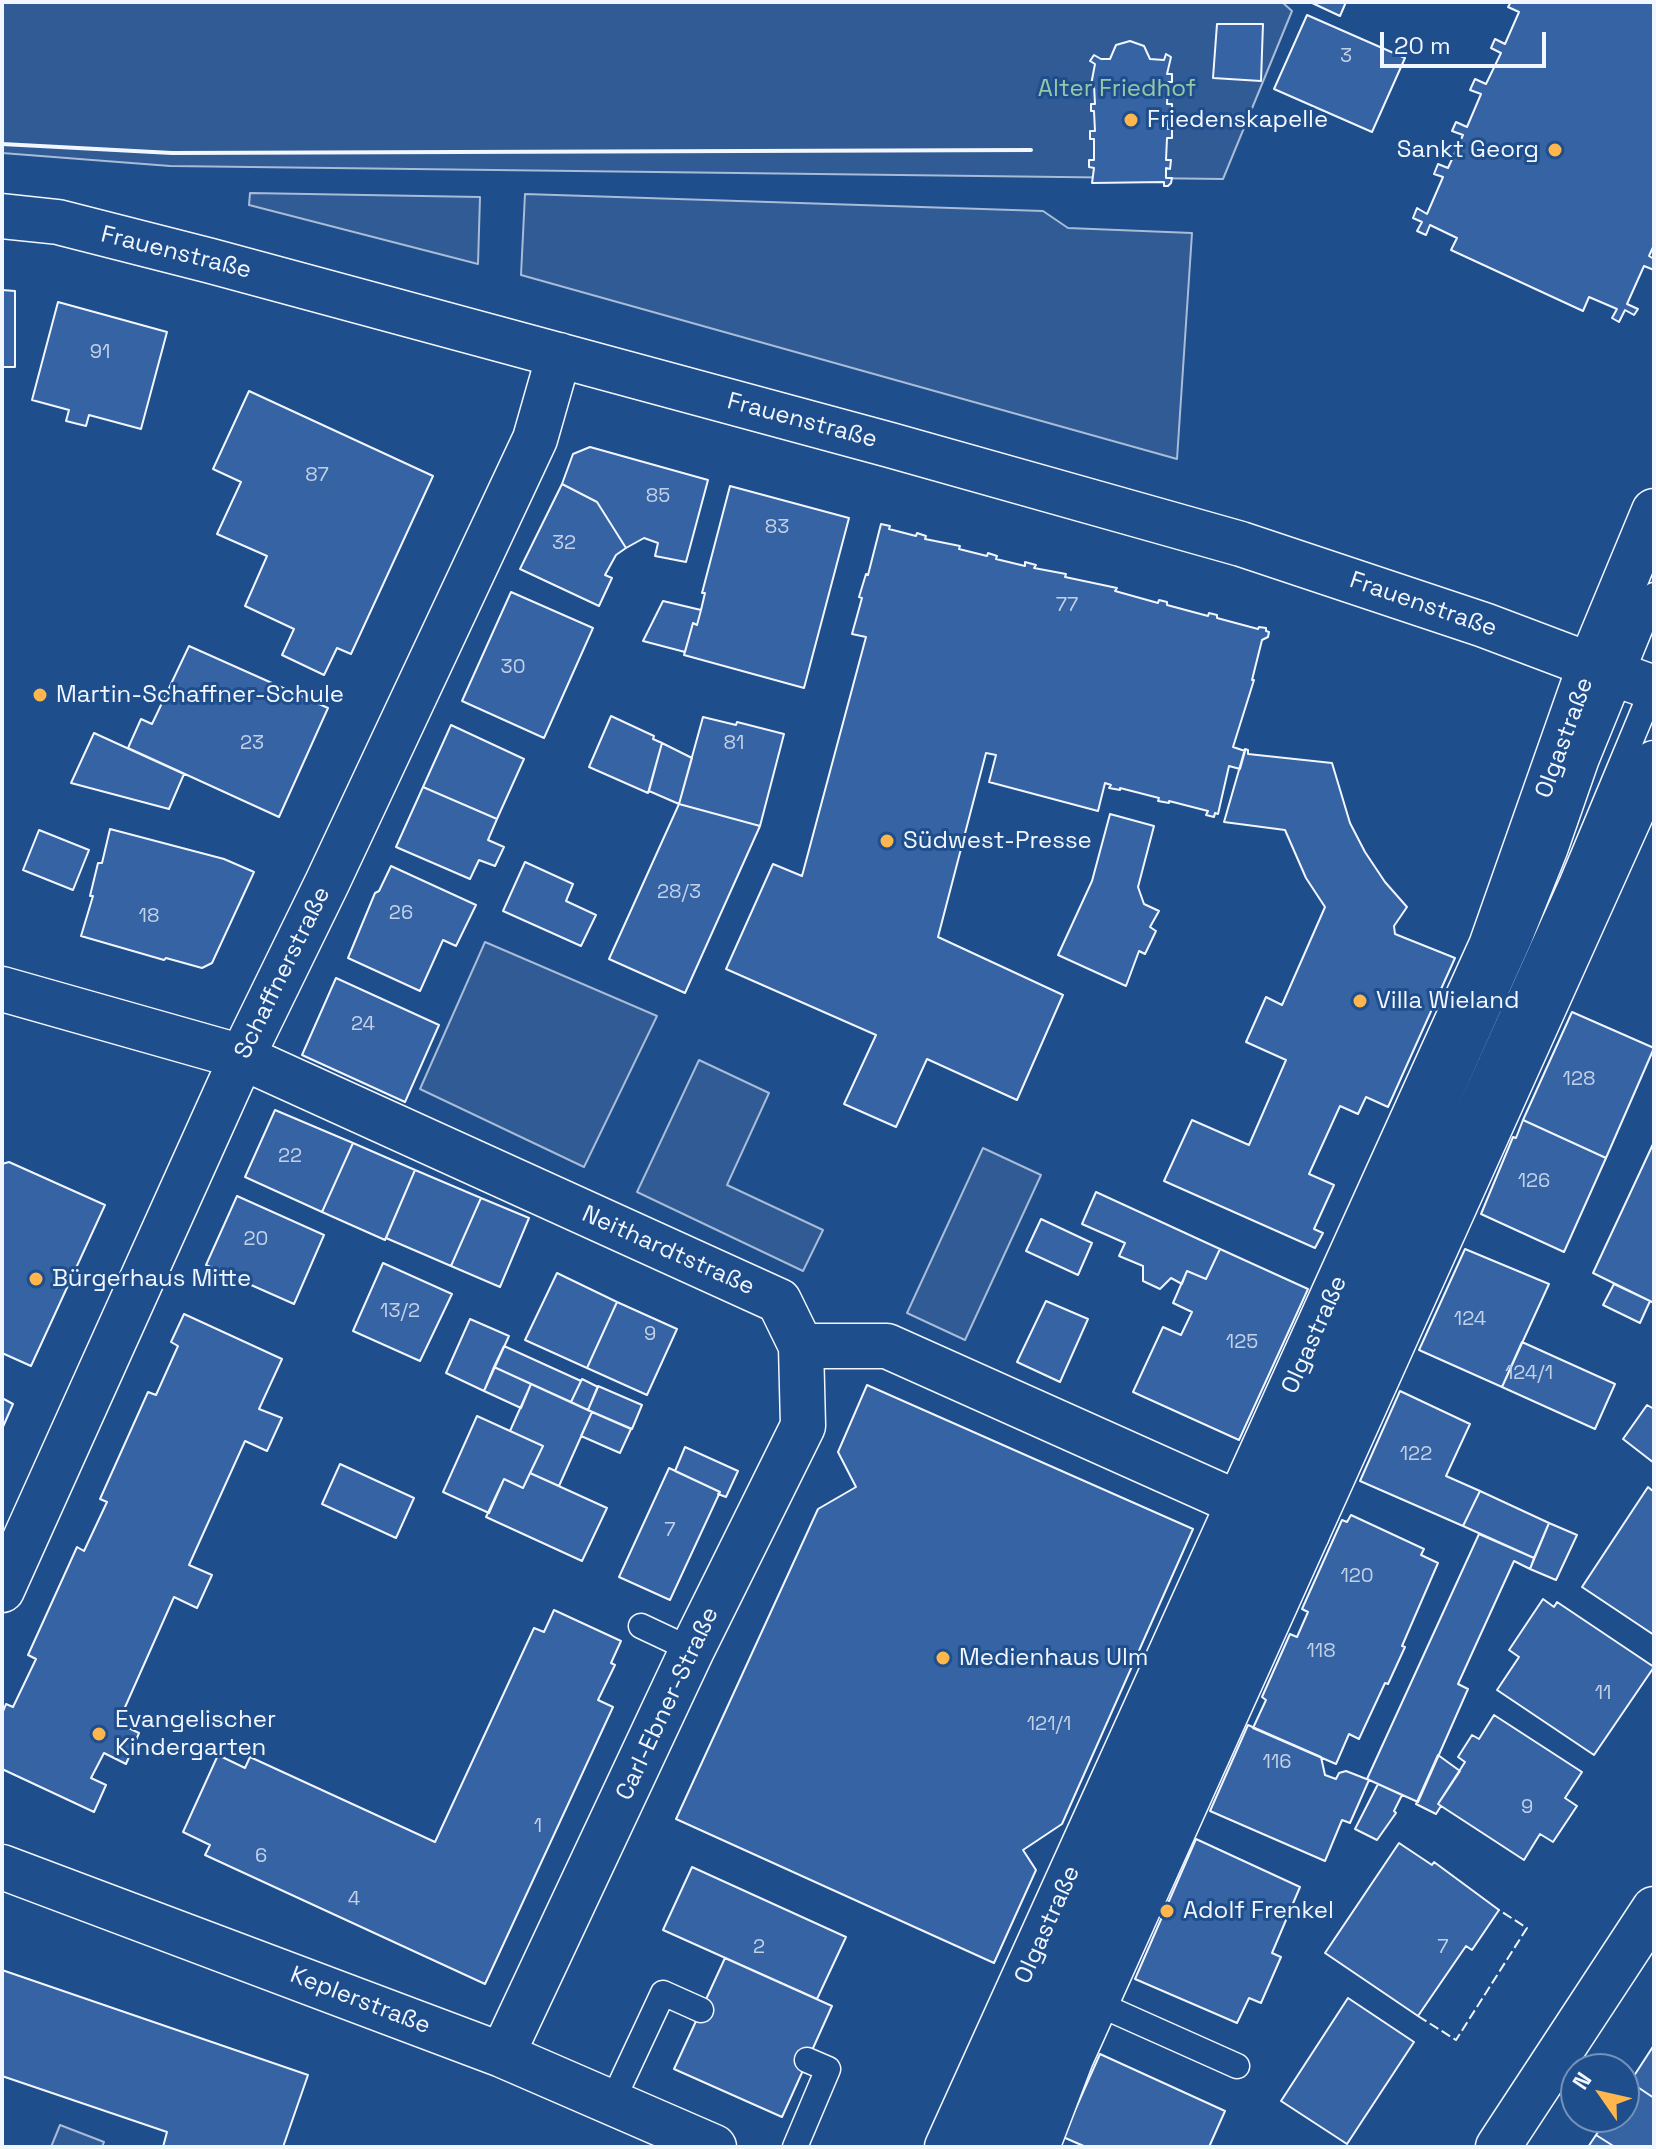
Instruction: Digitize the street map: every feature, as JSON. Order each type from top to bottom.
[{"type":"street","name":"Frauenstraße","points":[[2,216],[58,222],[559,355],[1241,544],[1484,625],[1634,680]]},
{"type":"street","name":"Schaffnerstraße","points":[[2,1590],[242,1057],[535,439],[559,355]]},
{"type":"street","name":"Olgastraße","points":[[1037,2147],[1096,2003],[1272,1519],[1491,946],[1634,680],[1654,511]]},
{"type":"street","name":"Olgastraße","points":[[947,2147],[1272,1519],[1654,763]]},
{"type":"street","name":"Neithardtstraße","points":[[2,989],[242,1057],[779,1301],[801,1346]]},
{"type":"street","points":[[801,1346],[887,1346],[1272,1519]]},
{"type":"street","name":"Carl-Ebner-Straße","points":[[502,2055],[692,1650],[803,1426],[801,1346]]},
{"type":"street","name":"Keplerstraße","points":[[2,1867],[502,2055],[714,2147]]},
{"type":"street","points":[[1498,2147],[1654,1909]]},
{"type":"lane","points":[[981,2147],[1025,2041],[1571,884],[1634,680],[1654,595]]},
{"type":"lane","points":[[1006,2147],[1272,1519]]},
{"type":"lane","points":[[641,1626],[692,1650]]},
{"type":"lane","points":[[612,2102],[663,1993],[701,2010]]},
{"type":"lane","points":[[1096,2003],[1237,2066]]},
{"type":"lane","points":[[795,2147],[828,2069],[807,2060]]},
{"type":"shaded area","name":"Alter Friedhof","points":[[2,2],[1282,2],[1292,11],[1223,179],[170,166],[2,153]]},
{"type":"shaded area","points":[[250,193],[480,197],[478,264],[249,205]]},
{"type":"shaded area","points":[[525,194],[1043,211],[1068,228],[1192,233],[1177,459],[521,275]]},
{"type":"shaded area","points":[[485,942],[657,1016],[584,1167],[420,1089]]},
{"type":"shaded area","points":[[699,1060],[769,1093],[727,1185],[823,1230],[803,1271],[637,1192]]},
{"type":"shaded area","points":[[983,1148],[1041,1175],[965,1340],[907,1313]]},
{"type":"shaded area","points":[[60,2125],[104,2142],[102,2147],[51,2147]]},
{"type":"building","points":[[1310,2],[1346,2],[1340,16]]},
{"type":"building","name":"Sankt Georg","points":[[1511,2],[1654,2],[1654,245],[1649,256],[1654,259],[1654,270],[1644,266],[1627,304],[1638,309],[1634,315],[1625,310],[1619,322],[1612,318],[1617,309],[1589,297],[1583,311],[1451,250],[1457,238],[1430,225],[1426,235],[1417,231],[1422,222],[1413,218],[1417,208],[1427,214],[1443,177],[1434,174],[1438,164],[1448,168],[1463,135],[1452,131],[1456,122],[1467,127],[1481,94],[1470,90],[1475,79],[1486,84],[1501,53],[1491,48],[1495,39],[1505,44],[1519,12],[1508,7]]},
{"type":"building","points":[[1307,15],[1405,58],[1372,132],[1274,89]]},
{"type":"building","points":[[1217,24],[1263,24],[1261,81],[1213,78]]},
{"type":"building","name":"Friedenskapelle","points":[[1130,41],[1144,46],[1150,59],[1164,60],[1166,54],[1171,57],[1167,74],[1172,74],[1172,82],[1168,82],[1167,104],[1172,104],[1168,129],[1172,129],[1172,138],[1167,138],[1166,160],[1171,160],[1170,169],[1166,168],[1166,178],[1172,178],[1168,186],[1164,186],[1164,182],[1092,183],[1094,168],[1089,167],[1089,160],[1094,160],[1094,139],[1090,139],[1090,131],[1095,131],[1094,111],[1091,111],[1091,104],[1095,104],[1094,85],[1091,85],[1095,64],[1090,61],[1094,55],[1110,59],[1116,45]]},
{"type":"building","points":[[2,290],[15,291],[15,367],[2,367]]},
{"type":"building","points":[[58,302],[167,332],[141,429],[89,415],[86,426],[66,421],[69,410],[32,400]]},
{"type":"building","points":[[249,391],[433,476],[351,654],[337,648],[324,675],[282,655],[294,629],[245,606],[267,556],[217,534],[241,482],[213,469]]},
{"type":"building","points":[[590,447],[708,480],[686,562],[655,556],[658,543],[644,538],[626,548],[597,502],[562,484],[573,454]]},
{"type":"building","points":[[562,484],[597,502],[626,548],[616,555],[605,575],[612,578],[599,606],[520,569]]},
{"type":"building","points":[[730,486],[849,518],[804,688],[684,655],[693,623],[697,625],[705,593],[702,593]]},
{"type":"building","name":"Südwest-Presse","points":[[881,524],[890,526],[889,529],[916,536],[917,533],[926,536],[925,539],[960,546],[959,549],[987,556],[988,553],[997,556],[996,559],[1025,566],[1025,562],[1036,565],[1034,568],[1066,574],[1065,577],[1117,588],[1115,591],[1158,603],[1159,600],[1167,602],[1167,605],[1208,616],[1209,613],[1217,615],[1217,618],[1258,629],[1266,628],[1269,632],[1268,637],[1262,640],[1254,680],[1233,747],[1245,751],[1240,769],[1229,766],[1218,814],[1215,813],[1214,817],[1206,815],[1208,811],[1158,801],[1159,798],[1120,788],[1109,788],[1111,785],[1105,783],[1098,811],[989,782],[996,755],[986,753],[938,937],[1063,995],[1017,1100],[927,1059],[896,1127],[844,1104],[876,1035],[726,969],[773,864],[802,876],[866,637],[852,634],[862,598],[859,597]]},
{"type":"building","points":[[511,592],[593,628],[544,738],[462,701]]},
{"type":"building","points":[[663,601],[701,610],[697,625],[693,623],[685,652],[643,641]]},
{"type":"building","points":[[189,646],[328,708],[279,817],[128,748],[141,719],[152,724]]},
{"type":"building","points":[[611,716],[654,736],[653,739],[662,743],[648,793],[589,767]]},
{"type":"building","points":[[703,717],[784,734],[760,826],[679,804]]},
{"type":"building","points":[[451,725],[524,759],[497,819],[423,787]]},
{"type":"building","points":[[94,733],[184,774],[169,809],[71,783]]},
{"type":"building","points":[[662,743],[692,758],[679,804],[649,791]]},
{"type":"building","name":"Villa Wieland","points":[[1245,749],[1248,754],[1332,763],[1350,823],[1365,852],[1407,907],[1394,926],[1395,934],[1455,958],[1388,1107],[1366,1097],[1358,1114],[1340,1106],[1309,1174],[1334,1185],[1314,1229],[1323,1233],[1315,1248],[1164,1181],[1192,1120],[1249,1145],[1286,1060],[1246,1042],[1266,997],[1282,1005],[1325,907],[1306,878],[1285,830],[1224,822]]},
{"type":"building","points":[[423,787],[497,819],[488,840],[504,847],[495,866],[479,860],[470,879],[396,847]]},
{"type":"building","points":[[679,804],[760,826],[685,993],[609,959]]},
{"type":"building","points":[[1110,814],[1154,826],[1138,887],[1144,904],[1159,911],[1150,927],[1156,931],[1145,954],[1139,951],[1126,986],[1058,955],[1092,881]]},
{"type":"building","points":[[110,829],[224,859],[254,872],[212,963],[202,968],[81,936],[93,896],[90,896],[98,863],[102,863]]},
{"type":"building","points":[[39,830],[89,850],[73,890],[23,870]]},
{"type":"building","points":[[525,862],[573,884],[566,901],[596,915],[581,946],[503,911]]},
{"type":"building","points":[[391,866],[476,905],[456,946],[443,940],[420,991],[348,958],[375,893],[379,891]]},
{"type":"building","points":[[336,978],[439,1025],[405,1102],[302,1055]]},
{"type":"building","points":[[1572,1012],[1654,1048],[1606,1158],[1523,1120]]},
{"type":"building","points":[[275,1110],[353,1143],[322,1212],[245,1177]]},
{"type":"building","points":[[1523,1120],[1606,1158],[1564,1252],[1481,1214]]},
{"type":"building","points":[[1654,1142],[1654,1303],[1593,1273]]},
{"type":"building","points":[[353,1143],[415,1170],[385,1240],[322,1212]]},
{"type":"building","name":"Bürgerhaus Mitte","points":[[9,1162],[105,1205],[31,1366],[2,1353],[2,1164]]},
{"type":"building","points":[[415,1170],[481,1198],[451,1266],[386,1238]]},
{"type":"building","points":[[1096,1192],[1220,1249],[1206,1279],[1187,1271],[1182,1284],[1171,1278],[1160,1289],[1143,1281],[1143,1266],[1119,1256],[1125,1243],[1082,1224]]},
{"type":"building","points":[[237,1196],[324,1235],[294,1304],[206,1265]]},
{"type":"building","points":[[481,1198],[529,1218],[500,1287],[451,1266]]},
{"type":"building","points":[[1041,1219],[1092,1243],[1078,1275],[1026,1251]]},
{"type":"building","points":[[1220,1249],[1308,1289],[1239,1440],[1133,1392],[1163,1327],[1181,1335],[1192,1312],[1173,1303],[1187,1271],[1206,1279]]},
{"type":"building","points":[[1465,1249],[1549,1284],[1502,1387],[1419,1350]]},
{"type":"building","points":[[383,1263],[452,1294],[420,1361],[353,1331]]},
{"type":"building","points":[[557,1273],[617,1302],[587,1368],[525,1340]]},
{"type":"building","points":[[1614,1284],[1650,1301],[1640,1323],[1603,1305]]},
{"type":"building","points":[[1046,1301],[1088,1319],[1060,1382],[1017,1362]]},
{"type":"building","points":[[617,1302],[677,1329],[647,1395],[587,1368]]},
{"type":"building","points":[[184,1314],[282,1359],[259,1409],[282,1418],[267,1451],[245,1441],[189,1565],[212,1575],[197,1608],[174,1597],[118,1723],[139,1733],[126,1764],[104,1753],[91,1778],[106,1785],[94,1812],[2,1769],[2,1714],[6,1704],[13,1707],[36,1659],[28,1655],[77,1547],[84,1551],[107,1502],[100,1499],[148,1392],[156,1395],[178,1346],[171,1342]]},
{"type":"building","points":[[470,1319],[509,1336],[484,1391],[446,1373]]},
{"type":"building","points":[[1522,1342],[1615,1384],[1595,1429],[1502,1387]]},
{"type":"building","points":[[504,1346],[581,1381],[571,1402],[494,1367]]},
{"type":"building","points":[[494,1367],[531,1384],[521,1408],[484,1391]]},
{"type":"building","points":[[582,1379],[598,1387],[588,1410],[571,1402]]},
{"type":"building","points":[[531,1384],[592,1412],[559,1486],[530,1473],[543,1446],[510,1431]]},
{"type":"building","name":"Medienhaus Ulm","points":[[867,1385],[1193,1529],[1062,1824],[1023,1850],[1036,1870],[994,1963],[676,1819],[818,1509],[856,1487],[838,1452]]},
{"type":"building","points":[[598,1386],[642,1405],[632,1429],[588,1410]]},
{"type":"building","points":[[1400,1391],[1470,1424],[1446,1476],[1480,1491],[1463,1526],[1360,1481]]},
{"type":"building","points":[[2,1398],[13,1404],[2,1429]]},
{"type":"building","points":[[1647,1405],[1654,1409],[1654,1463],[1623,1439]]},
{"type":"building","points":[[592,1412],[631,1429],[620,1453],[581,1436]]},
{"type":"building","points":[[477,1416],[543,1446],[523,1488],[504,1479],[489,1513],[443,1492]]},
{"type":"building","points":[[685,1447],[738,1471],[726,1497],[675,1471]]},
{"type":"building","points":[[340,1464],[414,1498],[396,1538],[322,1504]]},
{"type":"building","points":[[669,1468],[720,1492],[670,1600],[619,1577]]},
{"type":"building","points":[[530,1473],[607,1508],[582,1561],[486,1517],[504,1479],[523,1488]]},
{"type":"building","points":[[1648,1487],[1654,1492],[1654,1635],[1582,1587]]},
{"type":"building","points":[[1480,1491],[1549,1523],[1534,1558],[1463,1526]]},
{"type":"building","points":[[1351,1515],[1424,1549],[1421,1555],[1438,1563],[1388,1684],[1385,1683],[1359,1739],[1349,1734],[1336,1764],[1253,1728],[1266,1700],[1262,1697],[1290,1634],[1297,1637],[1308,1612],[1302,1609],[1342,1520],[1347,1522]]},
{"type":"building","points":[[1549,1523],[1577,1535],[1556,1580],[1530,1569]]},
{"type":"building","points":[[1479,1534],[1534,1558],[1530,1569],[1514,1561],[1458,1684],[1468,1689],[1418,1802],[1367,1779]]},
{"type":"building","points":[[1543,1599],[1554,1607],[1557,1602],[1654,1667],[1594,1755],[1497,1690],[1519,1657],[1509,1650]]},
{"type":"building","points":[[554,1610],[621,1641],[611,1663],[615,1665],[598,1700],[613,1707],[485,1984],[205,1855],[210,1845],[183,1832],[218,1755],[245,1768],[250,1757],[435,1842],[534,1628],[544,1632]]},
{"type":"building","points":[[1494,1715],[1582,1772],[1565,1798],[1577,1806],[1553,1842],[1540,1834],[1524,1860],[1438,1804],[1465,1762],[1458,1757],[1472,1735],[1479,1739]]},
{"type":"building","points":[[1248,1725],[1321,1757],[1325,1775],[1336,1779],[1339,1773],[1346,1771],[1369,1780],[1350,1823],[1342,1820],[1325,1861],[1210,1811]]},
{"type":"building","points":[[1438,1755],[1460,1771],[1438,1804],[1441,1806],[1436,1814],[1416,1804]]},
{"type":"building","points":[[1378,1784],[1402,1795],[1394,1811],[1396,1813],[1377,1840],[1355,1829]]},
{"type":"building","points":[[1196,1839],[1300,1887],[1272,1953],[1281,1957],[1261,2003],[1249,1998],[1237,2023],[1135,1979]]},
{"type":"building","points":[[1399,1843],[1432,1865],[1434,1862],[1499,1910],[1472,1950],[1466,1946],[1418,2016],[1325,1953]]},
{"type":"building","points":[[692,1867],[846,1937],[817,1999],[663,1930]]},
{"type":"building","points":[[725,1958],[832,2006],[782,2117],[674,2069]]},
{"type":"building","points":[[2,1970],[308,2075],[283,2147],[163,2147],[167,2132],[2,2076]]},
{"type":"building","points":[[1348,1998],[1414,2042],[1347,2144],[1281,2101]]},
{"type":"building","points":[[1654,2045],[1654,2098],[1640,2089],[1640,2067]]},
{"type":"building","points":[[1100,2054],[1225,2111],[1209,2147],[1086,2147],[1063,2137]]},
{"type":"building","points":[[1640,2089],[1654,2098],[1654,2147],[1615,2147],[1596,2135],[1640,2133]]},
{"type":"building","points":[[1596,2135],[1615,2147],[1588,2147]]},
{"type":"fence","points":[[1418,2016],[1456,2040],[1527,1928],[1499,1910]]},
{"type":"wall","points":[[2,144],[172,153],[1031,150]]},
{"type":"place","name":"Friedenskapelle","points":[[1131,120]]},
{"type":"place","name":"Sankt Georg","points":[[1555,150]]},
{"type":"place","name":"Martin-Schaffner-Schule","points":[[40,695]]},
{"type":"place","name":"Südwest-Presse","points":[[887,841]]},
{"type":"place","name":"Villa Wieland","points":[[1360,1001]]},
{"type":"place","name":"Bürgerhaus Mitte","points":[[36,1279]]},
{"type":"place","name":"Medienhaus Ulm","points":[[943,1658]]},
{"type":"place","name":"Evangelischer Kindergarten","points":[[99,1734]]},
{"type":"place","name":"Adolf Frenkel","points":[[1167,1911]]}]
